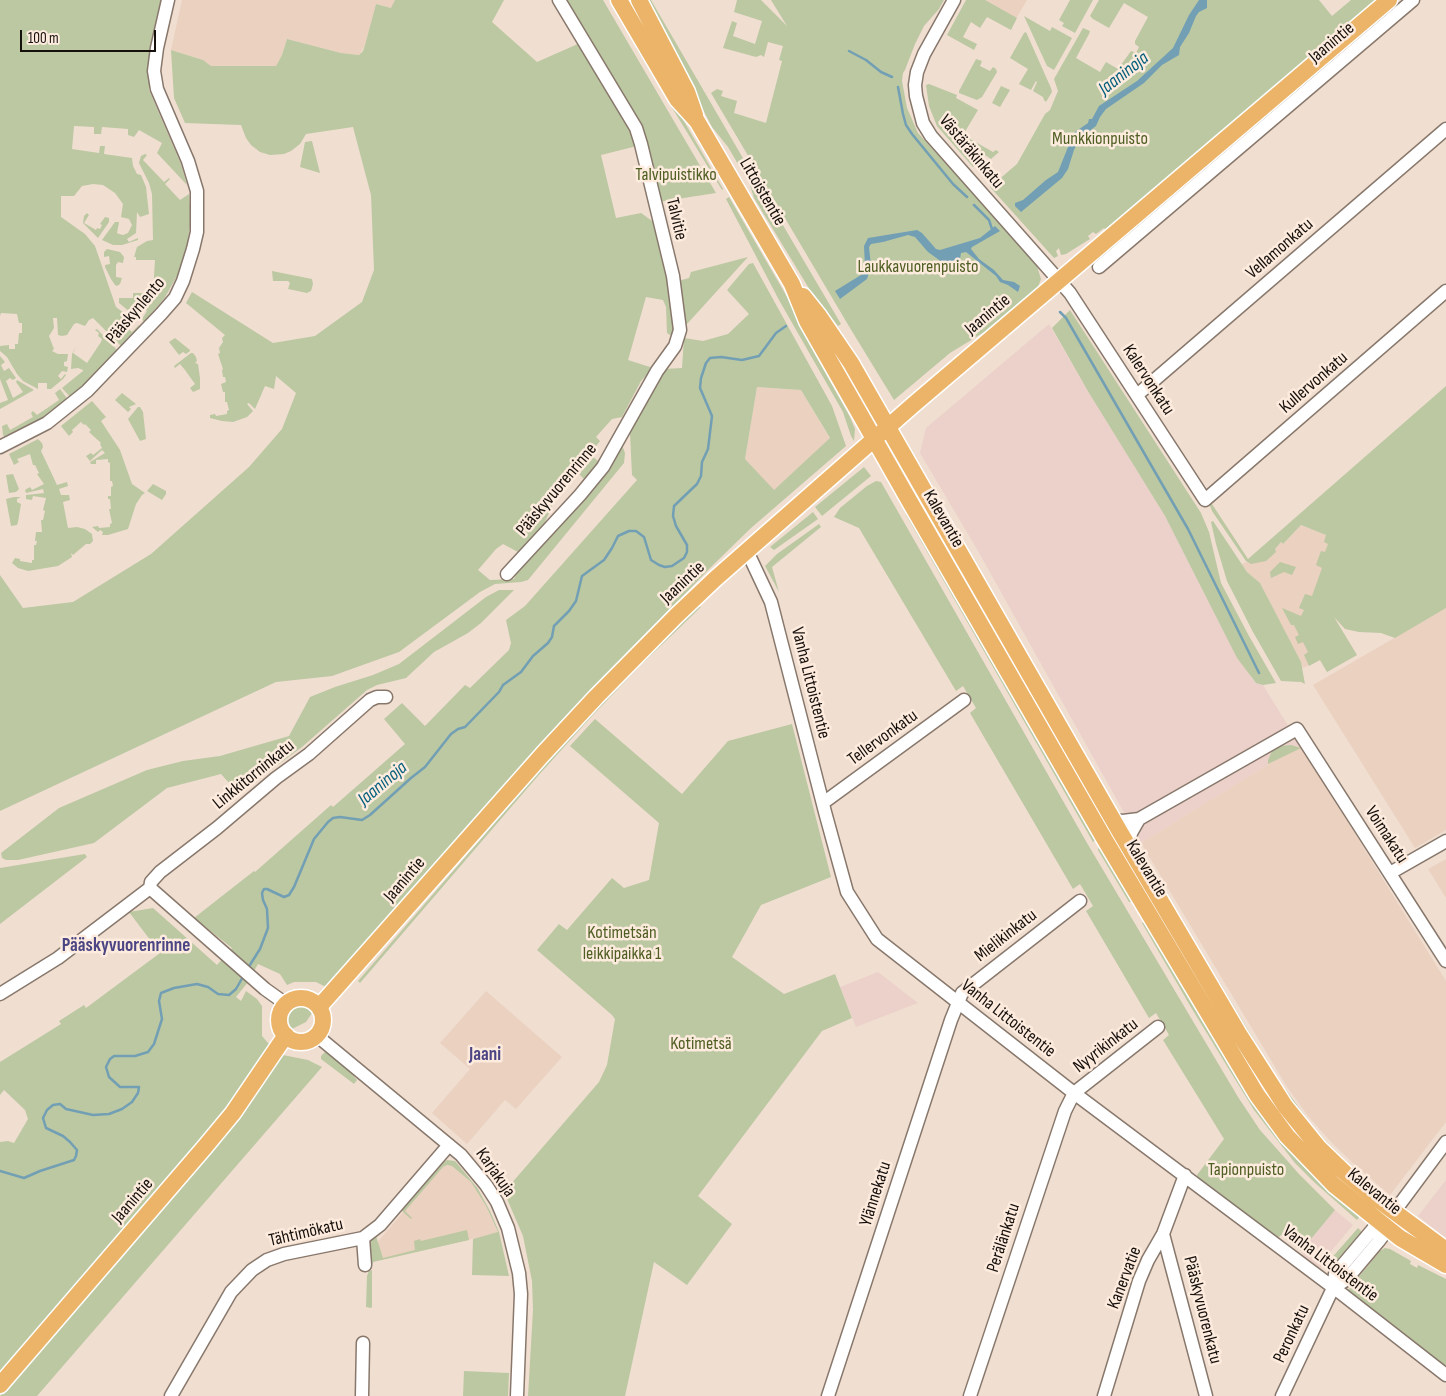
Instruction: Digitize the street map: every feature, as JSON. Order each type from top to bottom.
[{"type":"main road","name":"Littoistentie","points":[[619,0],[677,99],[697,122],[792,284],[807,320],[875,440]]},
{"type":"main road","name":"Littoistentie","points":[[639,0],[687,92],[697,122]]},
{"type":"main road","name":"Jaanintie","points":[[319,1007],[596,697],[676,616],[747,551],[1059,281],[1122,238],[1295,91],[1389,0]]},
{"type":"main road","name":"Littoistentie","points":[[792,284],[819,316],[851,363],[889,427]]},
{"type":"main road","name":"Kalevantie","points":[[889,427],[979,588],[1113,820],[1239,1034],[1285,1106],[1319,1148],[1345,1173],[1446,1250]]},
{"type":"main road","name":"Kalevantie","points":[[875,440],[1110,848],[1257,1095],[1287,1136],[1334,1185],[1383,1225],[1446,1265]]},
{"type":"main road","points":[[306,998],[319,1007],[323,1022],[316,1035],[310,1040],[299,1041],[286,1035],[282,1030],[280,1014],[286,1004],[295,999],[306,998]]},
{"type":"main road","name":"Jaanintie","points":[[0,1385],[233,1113],[286,1035]]},
{"type":"street","name":"Pääskynlento","points":[[0,446],[47,423],[87,390],[161,314],[174,298],[182,281],[197,232],[197,199],[196,186],[188,161],[163,105],[154,71],[157,48],[168,0]]},
{"type":"street","name":"Talvitie","points":[[559,0],[632,120],[641,144],[673,276],[680,330],[675,346],[657,371]]},
{"type":"street","name":"Västäräkinkatu","points":[[954,0],[924,54],[918,72],[915,85],[916,96],[923,123],[931,136],[1059,281]]},
{"type":"street","name":"Jaanintie","points":[[1295,91],[1413,0]]},
{"type":"street","name":"Vellamonkatu","points":[[1137,395],[1446,129]]},
{"type":"street","points":[[1099,267],[1122,238]]},
{"type":"street","name":"Kalervonkatu","points":[[1059,281],[1070,292],[1205,500]]},
{"type":"street","name":"Kullervonkatu","points":[[1205,500],[1446,291]]},
{"type":"street","name":"Pääskyvuorenrinne","points":[[507,574],[580,496],[603,467],[657,371]]},
{"type":"street","name":"Vanha Littoistentie","points":[[747,551],[771,602],[848,892],[867,926],[877,939],[1074,1092],[1446,1375]]},
{"type":"street","name":"Linkkitorninkatu","points":[[0,994],[58,958],[150,888],[151,882],[160,872],[217,828],[276,778],[309,754],[370,700],[386,697]]},
{"type":"street","name":"Tellervonkatu","points":[[823,803],[964,700]]},
{"type":"street","name":"Voimakatu","points":[[1139,819],[1297,729],[1446,961]]},
{"type":"street","points":[[1113,820],[1139,819]]},
{"type":"street","points":[[1129,847],[1131,833],[1139,819]]},
{"type":"street","points":[[1390,873],[1446,841]]},
{"type":"street","points":[[150,888],[265,989],[286,1004]]},
{"type":"street","name":"Mielikinkatu","points":[[958,1002],[962,993],[1080,901]]},
{"type":"street","name":"Ylännekatu","points":[[828,1396],[958,1002]]},
{"type":"street","name":"Nyyrikinkatu","points":[[1074,1092],[1158,1027]]},
{"type":"street","name":"Karjakuja","points":[[316,1035],[462,1155],[486,1185],[500,1211],[515,1251],[519,1273],[521,1294],[517,1396]]},
{"type":"street","name":"Perälänkatu","points":[[970,1396],[1065,1112],[1074,1092]]},
{"type":"street","name":"Peronkatu","points":[[1282,1396],[1333,1288],[1335,1274],[1394,1212],[1446,1142]]},
{"type":"street","name":"Tähtimökatu","points":[[172,1396],[231,1292],[252,1270],[267,1260],[284,1254],[363,1238],[380,1225],[449,1145]]},
{"type":"street","name":"Kanervatie","points":[[1104,1396],[1139,1281],[1148,1260],[1163,1234],[1185,1175]]},
{"type":"street","name":"Pääskyvuorenkatu","points":[[1163,1234],[1206,1396]]},
{"type":"street","points":[[363,1238],[365,1266]]},
{"type":"street","points":[[362,1396],[363,1343]]},
{"type":"shaded area","points":[[182,0],[395,0],[392,8],[376,4],[365,45],[359,55],[341,53],[287,39],[276,66],[259,67],[211,66],[203,60],[171,50]]},
{"type":"shaded area","points":[[971,0],[1027,0],[1013,24]]},
{"type":"shaded area","points":[[1049,324],[1165,516],[1237,658],[1252,679],[1256,683],[1263,685],[1300,745],[1141,843],[978,551],[920,453],[926,428]]},
{"type":"shaded area","points":[[757,387],[801,390],[830,439],[773,491],[745,459]]},
{"type":"shaded area","points":[[1301,525],[1336,539],[1333,616],[1357,655],[1327,672],[1320,660],[1303,668],[1260,583],[1247,572],[1242,564],[1275,549],[1281,542],[1283,544]]},
{"type":"shaded area","points":[[1446,608],[1446,830],[1415,848],[1313,685]]},
{"type":"shaded area","points":[[1300,745],[1446,981],[1446,1122],[1390,1195],[1331,1142],[1308,1116],[1287,1087],[1141,843]]},
{"type":"shaded area","points":[[1446,859],[1446,898],[1428,869]]},
{"type":"shaded area","points":[[878,972],[918,1003],[856,1027],[840,987]]},
{"type":"shaded area","points":[[486,991],[562,1057],[516,1109],[505,1100],[467,1144],[432,1113],[470,1069],[440,1043]]},
{"type":"shaded area","points":[[445,1165],[452,1166],[471,1182],[486,1206],[498,1233],[373,1262],[375,1245]]},
{"type":"shaded area","points":[[1446,1180],[1446,1238],[1418,1216]]},
{"type":"shaded area","points":[[1335,1210],[1353,1225],[1323,1261],[1321,1270],[1317,1270],[1305,1261],[1301,1251]]},
{"type":"green space","points":[[0,0],[163,0],[152,46],[149,90],[181,164],[187,185],[157,153],[162,143],[139,130],[134,137],[128,135],[128,129],[102,127],[101,134],[94,134],[94,127],[74,126],[72,149],[99,153],[100,146],[105,146],[104,154],[132,158],[133,166],[137,174],[141,175],[146,187],[149,214],[140,217],[137,212],[136,233],[127,239],[129,242],[138,238],[138,240],[122,245],[113,245],[102,240],[115,222],[119,222],[117,233],[123,235],[128,233],[132,225],[129,219],[121,217],[123,204],[115,193],[103,185],[93,184],[82,186],[74,196],[61,196],[61,217],[85,234],[95,246],[116,307],[128,316],[123,324],[132,332],[139,325],[142,328],[123,348],[93,318],[85,326],[77,323],[74,324],[67,335],[62,336],[58,335],[57,318],[53,318],[54,328],[49,336],[54,349],[52,351],[58,354],[68,354],[64,366],[68,367],[67,372],[62,371],[58,376],[61,379],[65,374],[63,379],[51,389],[47,389],[47,383],[38,383],[38,389],[23,381],[7,357],[0,351],[0,346],[9,345],[9,349],[15,349],[15,344],[18,344],[19,333],[22,333],[22,323],[19,323],[17,314],[1,313],[0,316]]},
{"type":"green space","points":[[395,0],[504,0],[492,22],[537,62],[580,43],[622,110],[637,146],[601,155],[616,218],[641,213],[655,223],[668,281],[674,327],[673,334],[667,333],[666,307],[663,300],[646,297],[628,360],[653,368],[641,381],[622,417],[612,419],[596,437],[600,441],[590,454],[599,462],[585,480],[575,470],[561,487],[543,526],[518,552],[503,544],[496,549],[478,570],[490,580],[514,579],[518,571],[622,445],[625,453],[624,463],[528,580],[495,584],[480,592],[399,652],[332,676],[276,682],[0,811],[0,575],[23,608],[73,602],[151,554],[249,467],[282,429],[296,393],[276,376],[274,389],[265,386],[255,409],[249,403],[247,404],[253,411],[247,417],[233,422],[210,418],[210,415],[227,414],[229,410],[221,384],[226,382],[225,377],[223,377],[223,369],[218,354],[223,342],[222,338],[225,335],[186,303],[192,292],[273,343],[315,336],[362,302],[374,270],[371,195],[353,127],[306,134],[300,144],[291,151],[284,154],[270,155],[260,152],[251,145],[241,125],[185,123],[174,98],[171,50],[203,60],[211,66],[276,66],[287,39],[341,53],[359,55],[365,45],[376,4],[391,8]]},
{"type":"green space","name":"Talvipuistikko","points":[[564,0],[603,0],[716,193],[658,202],[636,118]]},
{"type":"green space","points":[[646,0],[651,0],[751,174],[745,176],[728,147],[712,127]]},
{"type":"green space","name":"Laukkavuorenpuisto","points":[[737,0],[761,0],[787,26],[771,0],[944,0],[939,9],[924,26],[903,73],[902,81],[907,108],[918,133],[1022,247],[1037,266],[1041,279],[1038,287],[986,331],[950,353],[894,400],[711,93],[717,89],[723,91],[721,96],[737,101],[734,113],[766,123],[782,61],[779,60],[783,46],[768,42],[764,57],[761,55],[756,57],[723,48],[732,21],[737,23],[733,36],[755,44],[762,21],[734,12]]},
{"type":"green space","points":[[966,0],[985,0],[1017,18],[1011,30],[987,17],[980,28],[971,22],[963,37],[977,44],[974,50],[947,35]]},
{"type":"green space","points":[[1070,0],[1093,0],[1075,33],[1062,26],[1064,23],[1059,20]]},
{"type":"green space","name":"Munkkionpuisto","points":[[1099,0],[1319,0],[1332,16],[1351,0],[1382,0],[1106,230],[1104,228],[1096,234],[1093,232],[1088,236],[1090,239],[1066,254],[1061,255],[1059,248],[1056,251],[1058,256],[1054,258],[990,187],[1017,164],[1045,114],[1050,110],[1058,91],[1054,79],[1083,28],[1090,31],[1076,58],[1100,72],[1106,62],[1118,69],[1131,51],[1136,53],[1139,47],[1135,44],[1135,41],[1148,17],[1124,3],[1109,28],[1090,16]]},
{"type":"green space","points":[[1024,16],[1050,31],[1052,27],[1072,38],[1054,70],[1047,66]]},
{"type":"green space","points":[[1026,32],[1051,88],[1052,92],[1046,102],[1043,97],[1033,91],[1036,81],[1031,90],[1019,84],[1028,69],[1010,58]]},
{"type":"green space","points":[[636,48],[650,62],[722,190]]},
{"type":"green space","points":[[976,59],[982,61],[980,66],[990,71],[993,67],[997,72],[982,97],[977,100],[959,93]]},
{"type":"green space","points":[[929,84],[957,95],[956,98],[978,110],[963,135],[993,152],[996,150],[999,152],[991,159],[985,155],[973,167],[937,126],[929,106],[926,85]]},
{"type":"green space","points":[[1001,86],[1010,90],[1000,107],[992,103]]},
{"type":"green space","points":[[312,141],[320,173],[300,167],[305,142]]},
{"type":"green space","points":[[147,155],[143,160],[164,182],[170,179],[165,184],[180,200],[189,194],[191,220],[186,251],[177,276],[164,299],[144,322],[142,319],[147,311],[145,310],[153,292],[155,260],[136,260],[136,257],[134,257],[137,247],[153,240],[152,194],[139,163],[141,156]]},
{"type":"green space","points":[[754,179],[757,181],[841,324],[838,326],[810,290],[754,198],[749,182]]},
{"type":"green space","points":[[729,197],[786,295],[812,349],[850,417],[855,429],[854,441],[843,412],[779,300],[726,199]]},
{"type":"green space","points":[[87,213],[89,215],[84,223],[96,230],[97,228],[100,229],[102,225],[100,224],[105,217],[109,218],[109,222],[98,238],[83,223],[84,216]]},
{"type":"green space","points":[[107,249],[120,252],[124,257],[123,263],[118,262],[116,265],[116,277],[122,278],[117,286],[105,267],[105,265],[110,264],[109,256],[104,257],[104,252]]},
{"type":"green space","points":[[748,257],[687,324],[682,317],[678,281],[689,278],[691,272]]},
{"type":"green space","points":[[753,263],[832,406],[846,446],[751,528],[590,692],[326,987],[316,982],[294,982],[287,985],[280,974],[258,964],[248,982],[236,997],[241,1001],[246,991],[257,999],[262,1006],[262,1036],[269,1044],[258,1066],[232,1106],[0,1374],[0,1142],[8,1141],[14,1143],[28,1119],[25,1110],[4,1090],[0,1095],[0,1062],[61,1024],[59,1021],[84,1005],[86,1008],[160,953],[129,912],[153,908],[217,965],[232,948],[194,918],[255,872],[331,805],[333,807],[405,744],[384,719],[402,703],[425,726],[465,685],[470,688],[509,650],[511,643],[506,620],[525,606],[637,480],[632,475],[630,433],[634,420],[664,369],[682,368],[684,338],[703,341],[728,334],[749,314],[727,290],[749,264]],"holes":[[[757,387],[801,390],[830,438],[774,490],[745,459]]]},
{"type":"green space","points":[[272,271],[312,279],[311,291],[307,293],[288,289],[290,283],[288,281],[273,281]]},
{"type":"green space","points":[[144,291],[151,291],[142,309],[136,305],[133,312],[130,312],[119,303],[119,298],[133,298],[133,293],[144,293]]},
{"type":"green space","points":[[1070,310],[1201,513],[1209,532],[1221,583],[1276,683],[1263,685],[1256,683],[1237,658],[1165,516],[1089,393],[1052,328]]},
{"type":"green space","points":[[97,329],[119,352],[72,399],[62,388],[83,370],[78,368],[71,369],[72,354],[77,345],[73,353],[87,363],[102,339],[95,330]]},
{"type":"green space","points":[[175,338],[190,351],[179,355],[169,342]]},
{"type":"green space","points":[[191,353],[196,357],[197,361],[195,363],[198,364],[200,378],[200,389],[193,392],[190,388],[195,384],[185,370],[180,364],[175,368],[174,366]]},
{"type":"green space","points":[[0,356],[5,362],[1,365],[4,371],[9,368],[16,378],[13,380],[10,378],[6,381],[13,398],[23,392],[16,382],[17,380],[34,390],[0,409],[0,403],[8,400],[0,379]]},
{"type":"green space","points":[[1446,386],[1446,608],[1395,638],[1381,633],[1345,629],[1334,617],[1357,655],[1327,672],[1320,660],[1309,666],[1304,655],[1308,652],[1303,642],[1298,644],[1295,637],[1299,635],[1282,608],[1301,616],[1304,610],[1299,608],[1305,594],[1312,596],[1322,568],[1316,565],[1321,551],[1325,552],[1328,544],[1324,542],[1326,535],[1301,525],[1283,544],[1281,542],[1275,549],[1276,552],[1266,561],[1251,564],[1246,561],[1212,511],[1209,503],[1210,501],[1248,559]]},
{"type":"green space","points":[[60,389],[69,401],[54,412],[7,439],[3,435],[2,426],[7,424],[10,430],[33,417],[31,413],[33,411],[37,415],[59,400],[55,393]]},
{"type":"green space","points":[[122,393],[136,404],[129,407],[131,409],[128,412],[115,400]]},
{"type":"green space","points":[[92,401],[106,417],[101,421],[120,450],[132,484],[145,493],[136,504],[128,529],[108,535],[102,535],[103,532],[100,530],[98,532],[92,527],[110,527],[112,523],[109,509],[111,509],[110,499],[108,499],[108,496],[111,496],[111,487],[113,486],[112,481],[110,481],[110,463],[108,459],[96,460],[96,464],[91,464],[90,462],[105,453],[102,450],[90,461],[86,456],[91,453],[93,455],[102,448],[101,443],[89,432],[91,430],[85,424],[81,422],[72,430],[73,432],[69,436],[61,426]]},
{"type":"green space","points":[[138,407],[143,412],[146,439],[140,441],[128,419]]},
{"type":"green space","points":[[38,439],[42,443],[41,451],[57,485],[67,482],[68,486],[59,489],[61,495],[69,495],[70,500],[63,502],[68,528],[77,527],[85,529],[92,534],[93,541],[90,544],[86,544],[73,555],[71,553],[72,557],[58,566],[28,571],[18,568],[12,563],[15,558],[32,563],[32,560],[34,560],[34,545],[36,545],[37,541],[35,541],[36,532],[42,532],[41,520],[43,520],[46,498],[33,496],[32,500],[26,499],[26,495],[44,493],[43,489],[26,493],[25,490],[30,487],[32,490],[44,484],[37,474],[39,473],[35,465],[33,465],[30,454],[17,459],[19,462],[14,465],[9,454]]},
{"type":"green space","points":[[899,466],[1114,831],[1108,835]]},
{"type":"green space","points":[[864,467],[871,476],[822,516],[815,507]]},
{"type":"green space","points":[[13,474],[19,489],[16,492],[9,493],[6,475]]},
{"type":"green space","name":"Tapionpuisto","points":[[876,481],[881,482],[1087,843],[1238,1097],[1260,1130],[1299,1174],[1335,1210],[1301,1251],[1281,1235],[1279,1237],[1261,1228],[1198,1179],[1197,1175],[1224,1139],[1163,1040],[1169,1035],[1156,1013],[1149,1018],[1086,911],[1093,906],[1080,884],[1073,889],[970,713],[976,708],[963,686],[956,691],[859,528],[834,517],[840,508]]},
{"type":"green space","points":[[153,484],[166,491],[162,500],[147,491]]},
{"type":"green space","points":[[21,497],[17,499],[17,502],[21,504],[17,525],[11,526],[6,499]]},
{"type":"green space","points":[[813,512],[818,519],[774,550],[770,547]]},
{"type":"green space","points":[[905,513],[921,531],[1096,840],[1093,842]]},
{"type":"green space","points":[[1213,521],[1247,572],[1260,583],[1301,662],[1305,684],[1281,681],[1253,632],[1227,581],[1216,544],[1211,522]]},
{"type":"green space","points":[[819,524],[821,527],[772,567],[779,592],[765,566],[777,554]]},
{"type":"green space","points":[[1280,562],[1296,567],[1292,575],[1284,572],[1271,578],[1270,572]]},
{"type":"green space","points":[[499,590],[514,590],[481,623],[468,633],[434,652],[406,678],[377,685],[367,690],[302,747],[239,794],[221,774],[167,788],[94,843],[18,860],[2,858],[1,853],[59,808],[147,770],[183,761],[220,756],[289,736],[310,697],[399,664],[486,597]]},
{"type":"green space","points":[[699,606],[701,607],[642,664],[537,777],[360,983],[358,981],[563,744]]},
{"type":"green space","name":"Kotimetsä","points":[[595,719],[682,794],[728,741],[792,724],[831,877],[761,905],[732,957],[784,994],[835,974],[852,1018],[822,1031],[698,1196],[732,1224],[687,1285],[654,1262],[625,1396],[528,1396],[533,1310],[532,1281],[523,1236],[504,1192],[599,1082],[607,1065],[615,1019],[537,950],[559,924],[567,930],[612,878],[624,888],[649,880],[659,823],[570,746]]},
{"type":"green space","points":[[1291,745],[1301,748],[1268,764],[1273,749],[1279,746]]},
{"type":"green space","points":[[1102,844],[1131,902],[1129,902],[1098,850]]},
{"type":"green space","points":[[85,854],[87,857],[0,924],[0,868]]},
{"type":"green space","points":[[1179,915],[1275,1075],[1311,1124],[1350,1166],[1325,1145],[1271,1076]]},
{"type":"green space","points":[[1143,922],[1156,938],[1223,1050],[1361,1215],[1357,1220],[1295,1163],[1254,1110],[1192,1009]]},
{"type":"green space","points":[[300,1006],[308,1008],[312,1013],[306,1022],[292,1029],[288,1022],[289,1015],[293,1009]]},
{"type":"green space","points":[[325,1052],[345,1066],[357,1080],[354,1084],[321,1059]]},
{"type":"green space","points":[[283,1055],[308,1060],[322,1067],[37,1396],[0,1396],[229,1130]]},
{"type":"green space","points":[[447,1160],[455,1161],[461,1168],[478,1189],[490,1211],[499,1232],[509,1276],[472,1275],[473,1239],[498,1232],[486,1206],[471,1182],[452,1166],[447,1165],[443,1167],[405,1211],[411,1219],[401,1210],[436,1168]]},
{"type":"green space","points":[[1358,1228],[1363,1233],[1332,1269],[1327,1271],[1329,1261]]},
{"type":"green space","points":[[467,1230],[469,1240],[373,1262],[373,1264],[370,1262],[370,1242],[376,1236],[383,1258],[415,1250],[414,1241],[420,1239],[421,1241]]},
{"type":"green space","points":[[1385,1248],[1411,1261],[1410,1264],[1417,1268],[1418,1265],[1446,1279],[1446,1369],[1350,1296],[1348,1290],[1380,1251]]},
{"type":"green space","points":[[372,1270],[371,1308],[366,1307],[367,1276],[369,1271]]},
{"type":"green space","points":[[464,1371],[509,1373],[508,1396],[463,1396]]},
{"type":"water","points":[[1199,0],[1207,0],[1207,8],[1196,16],[1189,33],[1180,47],[1179,55],[1162,65],[1144,83],[1106,109],[1096,126],[1079,139],[1068,169],[1062,178],[1021,212],[1015,206],[1015,203],[1023,200],[1058,172],[1075,132],[1088,123],[1089,119],[1092,119],[1099,106],[1137,81],[1173,48],[1189,15]]},
{"type":"water","points":[[995,226],[1000,231],[971,249],[979,259],[994,270],[1003,280],[1014,282],[1020,286],[1018,292],[1000,282],[996,276],[966,252],[961,253],[959,265],[952,268],[928,252],[915,237],[908,235],[871,244],[869,247],[871,266],[867,279],[840,299],[835,291],[861,275],[865,266],[864,246],[868,238],[917,230],[936,249],[940,250],[980,238]]},
{"type":"waterway","points":[[849,51],[892,77]]},
{"type":"waterway","points":[[898,87],[906,125],[953,184],[967,197]]},
{"type":"waterway","points":[[974,205],[989,220],[992,229]]},
{"type":"waterway","points":[[1060,312],[1066,318],[1188,529],[1259,673]]},
{"type":"waterway","name":"Jaaninoja","points":[[248,968],[260,949],[268,928],[267,909],[262,893],[264,889],[284,897],[289,895],[314,839],[328,822],[333,818],[340,817],[362,820],[370,815],[425,767],[451,734],[465,727],[499,692],[503,685],[521,672],[533,656],[548,643],[552,637],[554,626],[576,601],[582,576],[604,560],[618,536],[629,531],[636,531],[644,537],[651,560],[659,565],[665,567],[672,566],[684,558],[687,552],[687,545],[676,526],[673,516],[674,506],[697,484],[701,476],[702,462],[708,449],[712,416],[700,388],[706,363],[710,358],[721,357],[742,360],[759,356],[776,333],[786,326]]},
{"type":"waterway","name":"Jaaninoja","points":[[0,1171],[24,1178],[74,1160],[77,1150],[63,1136],[46,1128],[43,1118],[47,1110],[53,1105],[60,1104],[66,1109],[93,1115],[109,1114],[122,1109],[132,1102],[138,1093],[139,1087],[120,1087],[109,1077],[106,1067],[114,1056],[135,1056],[148,1052],[154,1044],[162,1019],[159,1001],[161,993],[174,988],[197,984],[208,987],[218,994],[229,995],[236,989],[244,975]]},
{"type":"district","name":"Pääskyvuorenrinne","points":[[126,946]]},
{"type":"district","name":"Jaani","points":[[485,1055]]},
{"type":"park label","name":"Kotimetsän leikkipaikka 1","points":[[622,943]]}]
